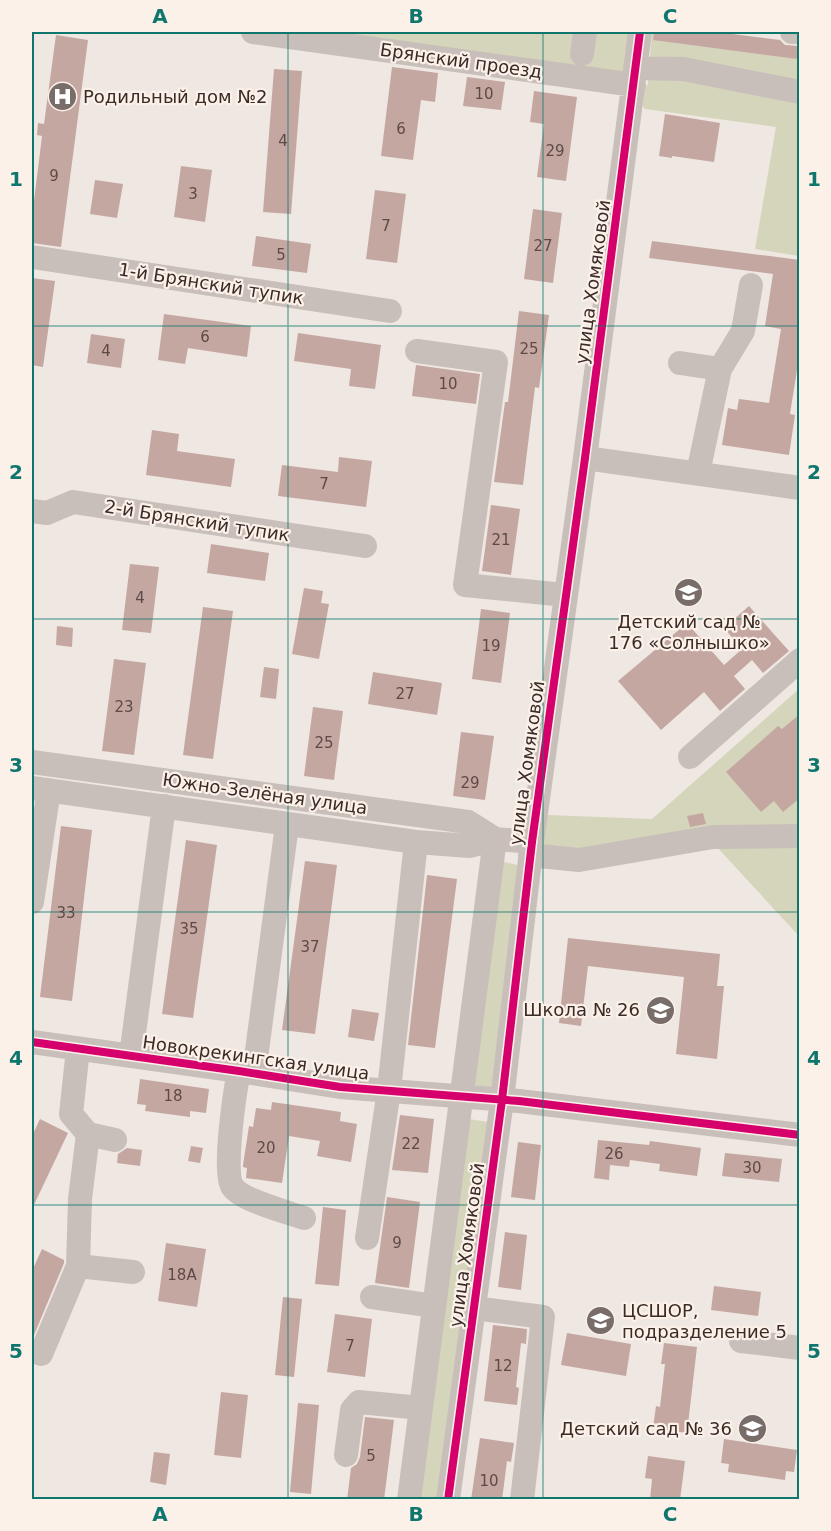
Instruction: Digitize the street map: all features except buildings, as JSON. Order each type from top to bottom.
[{"type":"street","name":"Брянский проезд","points":[[253,32],[635,77],[683,69],[799,91]]},
{"type":"street","name":"улица Хомяковой","points":[[448,1500],[502,1100],[531,849],[585,458],[640,32]]},
{"type":"street","points":[[792,32],[800,32]]},
{"type":"street","name":"1-й Брянский тупик","points":[[32,257],[390,311]]},
{"type":"street","points":[[698,473],[720,369],[744,331],[751,285]]},
{"type":"street","points":[[417,351],[496,362],[465,585],[565,595]]},
{"type":"street","points":[[680,363],[720,369]]},
{"type":"street","points":[[585,458],[698,473],[799,482]]},
{"type":"street","name":"2-й Брянский тупик","points":[[32,511],[47,513],[73,502],[365,546]]},
{"type":"street","points":[[690,757],[800,660]]},
{"type":"street","name":"Южно-Зелёная улица","points":[[32,762],[468,822],[495,838],[579,860],[713,837],[800,836]]},
{"type":"street","points":[[32,902],[40,789]]},
{"type":"street","name":"Южно-Зелёная улица","points":[[40,789],[416,842],[470,846],[495,838]]},
{"type":"street","points":[[131,1056],[164,807]]},
{"type":"street","points":[[287,825],[246,1072],[235,1092],[228,1172],[232,1186],[241,1195],[304,1218]]},
{"type":"street","name":"улица Хомяковой","points":[[409,1500],[495,838]]},
{"type":"street","points":[[367,1239],[389,1090],[416,842]]},
{"type":"street","name":"Новокрекингская улица","points":[[32,1042],[340,1087],[502,1100],[800,1135]]},
{"type":"street","points":[[78,1049],[71,1114],[88,1134],[115,1140]]},
{"type":"street","points":[[41,1354],[78,1266],[80,1199],[88,1134]]},
{"type":"street","points":[[78,1266],[133,1272]]},
{"type":"street","points":[[372,1297],[434,1306]]},
{"type":"street","points":[[474,1308],[543,1317],[522,1500]]},
{"type":"street","points":[[741,1341],[800,1348]]},
{"type":"street","points":[[346,1455],[352,1410],[359,1402],[422,1408]]},
{"type":"green space","points":[[316,32],[633,32],[623,72]]},
{"type":"green space","points":[[652,32],[663,32],[662,41],[799,59],[799,256],[755,249],[776,127],[645,109],[643,91],[648,84]]},
{"type":"green space","points":[[799,689],[799,936],[715,845],[540,863],[547,815],[652,819]]},
{"type":"green space","points":[[505,862],[517,865],[524,878],[491,1090],[473,1090],[499,865]]},
{"type":"green space","points":[[469,1119],[488,1122],[440,1499],[415,1500]]},
{"type":"cycle path","points":[[448,1500],[502,1100],[532,842],[640,32]]},
{"type":"cycle path","points":[[32,1042],[340,1087],[519,1101],[800,1135]]},
{"type":"place","name":"Родильный дом №2","points":[[62,97]]},
{"type":"place","name":"Детский сад № 176 «Солнышко»","points":[[689,593]]},
{"type":"place","name":"Школа № 26","points":[[661,1010]]},
{"type":"place","name":"ЦСШОР, подразделение 5","points":[[601,1321]]},
{"type":"place","name":"Детский сад № 36","points":[[753,1429]]}]
